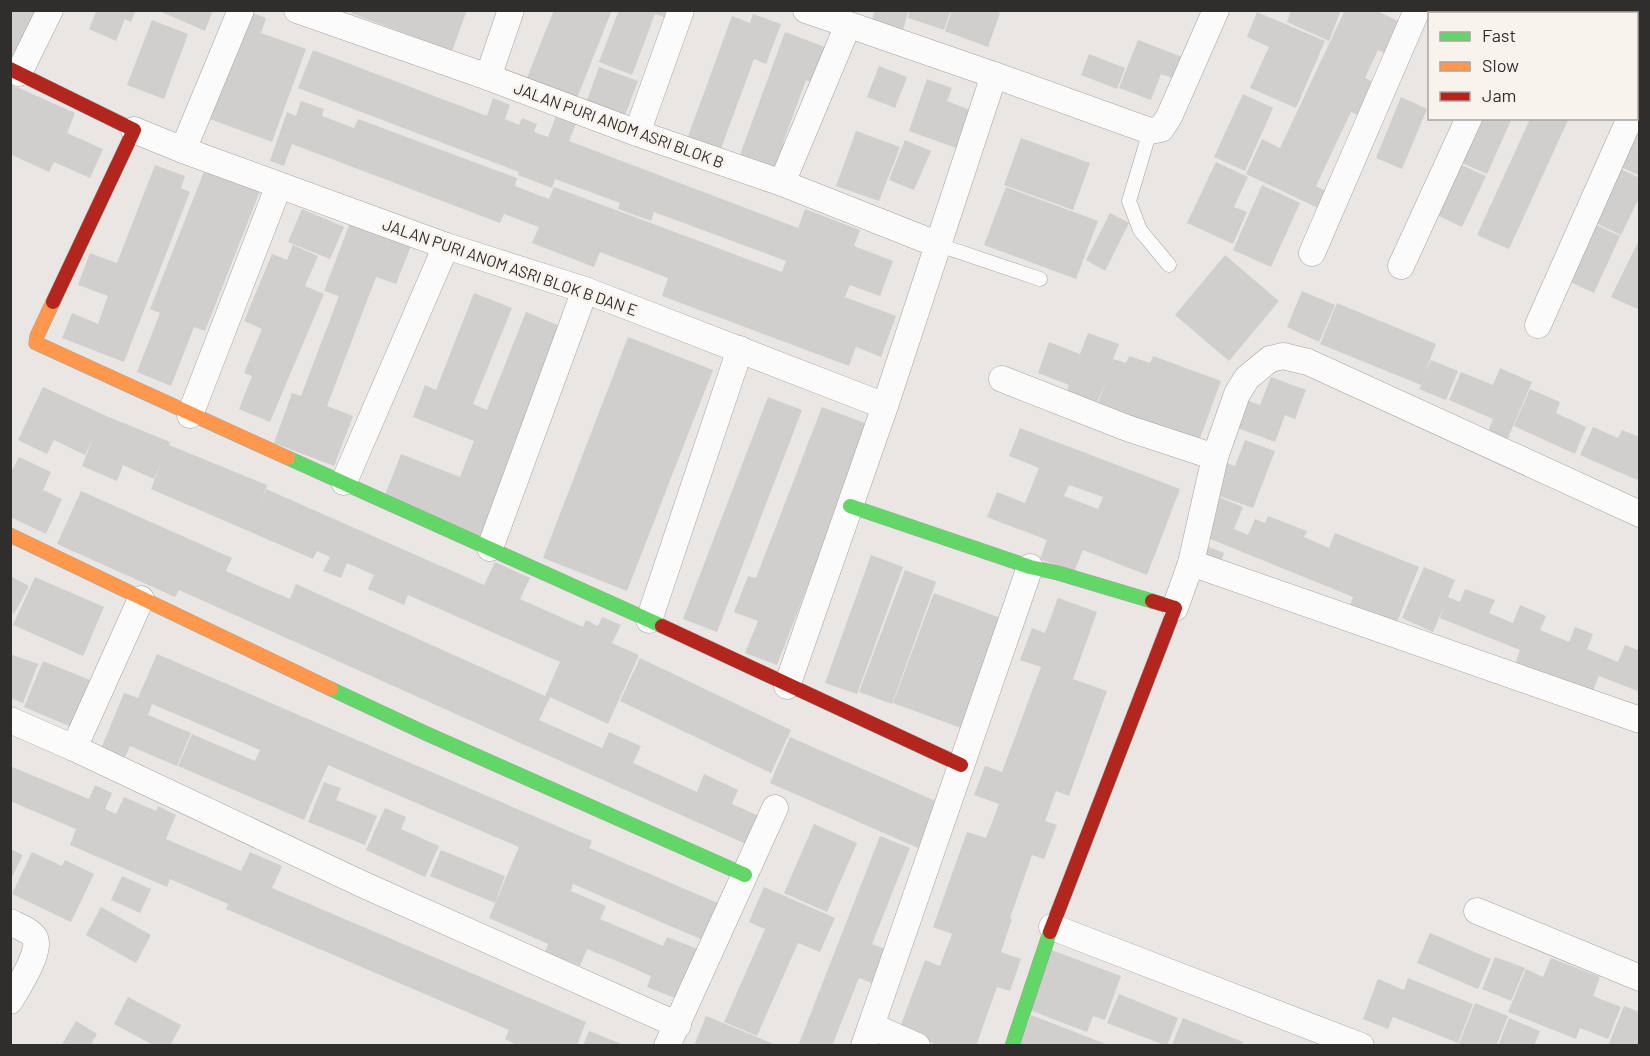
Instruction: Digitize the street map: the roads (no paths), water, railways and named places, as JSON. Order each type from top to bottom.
[{"type":"street","points":[[50,10],[15,71],[134,130],[37,336],[36,343],[190,415],[649,620],[961,765]]},
{"type":"street","points":[[183,150],[241,10]]},
{"type":"street","name":"JALAN PURI ANOM ASRI BLOK B","points":[[297,10],[339,17],[488,77],[637,133],[782,183],[939,245]]},
{"type":"street","points":[[488,77],[511,10]]},
{"type":"street","points":[[637,133],[681,10]]},
{"type":"street","points":[[806,10],[1150,131],[1161,129],[1169,117],[1216,10]]},
{"type":"street","points":[[1312,253],[1417,10]]},
{"type":"street","points":[[782,183],[848,24]]},
{"type":"street","points":[[787,686],[885,406],[994,75]]},
{"type":"street","points":[[1401,266],[1468,120]]},
{"type":"street","points":[[1538,325],[1629,120]]},
{"type":"street","name":"JALAN PURI ANOM ASRI BLOK B DAN E","points":[[134,130],[279,186],[446,246],[585,290],[885,406]]},
{"type":"street","points":[[190,415],[279,186]]},
{"type":"street","points":[[344,482],[446,246]]},
{"type":"street","points":[[490,548],[585,290]]},
{"type":"street","points":[[649,620],[740,349]]},
{"type":"street","points":[[1012,1046],[1052,927],[1191,563],[1215,457],[1237,394],[1247,378],[1270,359],[1283,356],[1308,362],[1640,514]]},
{"type":"street","points":[[1002,380],[1127,428],[1215,457]]},
{"type":"street","points":[[850,506],[1030,567],[1058,573],[1175,608]]},
{"type":"street","points":[[10,535],[425,733],[745,875]]},
{"type":"street","points":[[1191,563],[1640,720]]},
{"type":"street","points":[[917,1046],[868,1036],[1030,567]]},
{"type":"street","points":[[74,748],[141,599]]},
{"type":"street","points":[[10,720],[364,885],[672,1035],[775,808]]},
{"type":"street","points":[[1477,911],[1640,978]]},
{"type":"street","points":[[10,922],[30,933],[35,938],[36,945],[25,976],[10,1001]]},
{"type":"street","points":[[1052,927],[1361,1046]]},
{"type":"lane","points":[[1150,131],[1129,201],[1140,230],[1169,265]]},
{"type":"lane","points":[[939,245],[1040,279]]}]
